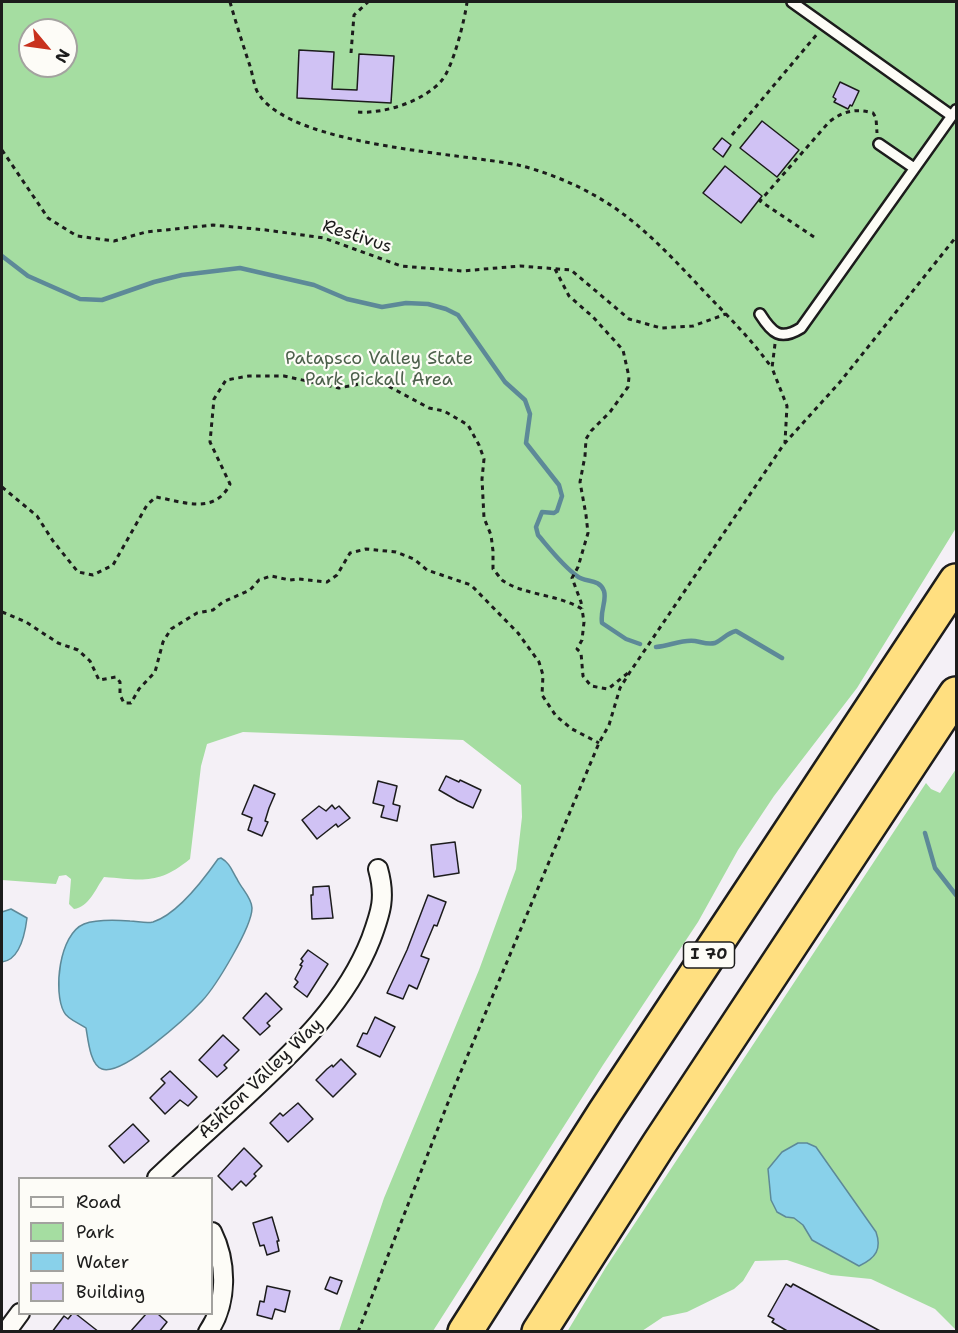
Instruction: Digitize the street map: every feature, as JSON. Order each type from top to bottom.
[{"type":"highway","name":"I 70","points":[[465,1332],[605,1112],[957,581]]},
{"type":"highway","points":[[539,1332],[641,1172],[957,694]]},
{"type":"street","name":"Ashton Valley Way","points":[[162,1177],[291,1054],[318,1026],[342,995],[367,950],[381,914],[382,884],[378,869]]},
{"type":"street","points":[[208,1332],[219,1308],[223,1282],[222,1255],[213,1234]]},
{"type":"street","points":[[6,1332],[19,1315]]},
{"type":"lane","points":[[760,314],[766,323],[783,336],[801,328],[954,113],[792,2]]},
{"type":"lane","points":[[879,144],[914,168]]},
{"type":"path","points":[[230,2],[259,96],[278,113],[295,123],[325,133],[423,152],[522,166],[590,192],[621,213],[673,258],[753,341],[772,368],[787,406],[784,444]]},
{"type":"path","points":[[351,53],[354,15],[368,2]]},
{"type":"path","points":[[358,112],[392,110],[424,94],[443,79],[455,51],[467,2]]},
{"type":"path","points":[[732,135],[825,24]]},
{"type":"path","points":[[814,237],[760,201],[829,122],[841,113],[865,111],[873,113],[876,118],[879,144]]},
{"type":"path","name":"Restivus","points":[[2,150],[48,218],[77,236],[114,241],[146,232],[213,225],[324,238],[402,266],[462,271],[520,266],[571,270],[629,319],[661,328],[693,326],[726,314]]},
{"type":"path","points":[[358,1332],[451,1095],[599,743],[609,725],[620,688],[784,444],[840,382],[957,237]]},
{"type":"path","points":[[555,269],[569,296],[593,317],[623,350],[629,377],[628,387],[586,439],[580,489],[588,533],[578,567],[572,578],[581,602],[584,622],[582,640],[578,649],[581,653],[584,676],[587,681],[591,686],[608,689],[630,672]]},
{"type":"path","points":[[772,368],[776,332]]},
{"type":"path","points":[[2,487],[37,516],[53,541],[78,572],[93,575],[113,565],[147,505],[156,497],[208,505],[227,490],[230,484],[210,442],[214,399],[226,380],[249,376],[284,376],[339,388],[370,382],[388,386],[429,408],[444,411],[468,425],[480,445],[484,459],[482,488],[484,518],[491,535],[493,569],[502,580],[519,588],[562,599],[582,609]]},
{"type":"path","points":[[2,612],[26,622],[58,643],[78,650],[90,662],[99,680],[116,676],[120,682],[120,695],[124,703],[131,703],[139,689],[155,672],[163,642],[171,629],[197,613],[213,610],[223,602],[250,590],[259,580],[271,576],[290,580],[327,582],[337,575],[350,554],[357,550],[396,552],[414,559],[427,570],[471,585],[518,633],[539,662],[543,675],[542,695],[556,716],[572,729],[599,743]]},
{"type":"green space","name":"Patapsco Valley State Park Pickall Area","points":[[2,2],[956,2],[956,528],[857,688],[774,796],[738,850],[698,922],[603,1065],[433,1331],[339,1331],[384,1198],[479,970],[516,869],[522,817],[521,785],[463,740],[243,732],[207,744],[201,766],[190,859],[169,873],[150,879],[104,877],[88,901],[74,909],[69,904],[71,879],[66,875],[59,876],[56,884],[2,880]]},
{"type":"green space","points":[[956,769],[956,1330],[935,1309],[871,1279],[831,1275],[787,1260],[755,1261],[743,1281],[734,1289],[687,1312],[663,1317],[642,1331],[567,1332],[606,1267],[926,783],[931,789],[940,793]]},
{"type":"water","points":[[221,858],[231,867],[252,904],[246,928],[232,956],[202,1001],[154,1044],[124,1064],[111,1069],[98,1067],[92,1057],[86,1028],[68,1017],[61,1003],[60,964],[69,939],[76,930],[89,922],[113,920],[150,923],[162,918],[190,895]]},
{"type":"water","points":[[11,909],[27,918],[26,924],[17,951],[13,957],[2,962],[2,912]]},
{"type":"water","points":[[798,1143],[807,1143],[816,1147],[876,1232],[878,1248],[865,1263],[859,1266],[812,1240],[803,1225],[794,1218],[777,1212],[771,1200],[768,1169],[782,1152]]},
{"type":"building","points":[[299,50],[334,52],[332,89],[357,90],[359,54],[394,56],[391,103],[297,98]]},
{"type":"building","points":[[840,82],[859,91],[852,106],[850,105],[848,109],[834,102],[836,99],[833,97]]},
{"type":"building","points":[[762,121],[799,150],[777,177],[740,148]]},
{"type":"building","points":[[722,138],[731,145],[723,157],[713,149]]},
{"type":"building","points":[[725,166],[762,196],[741,223],[703,193]]},
{"type":"building","points":[[446,776],[481,790],[473,808],[439,790]]},
{"type":"building","points":[[378,781],[397,786],[393,804],[400,806],[397,821],[381,817],[384,806],[373,803]]},
{"type":"building","points":[[254,785],[275,794],[262,836],[248,830],[252,818],[242,814]]},
{"type":"building","points":[[332,805],[335,809],[339,806],[350,818],[338,827],[336,824],[317,839],[302,820],[319,806],[326,811]]},
{"type":"building","points":[[455,842],[459,873],[434,877],[431,845]]},
{"type":"building","points":[[329,886],[333,918],[312,919],[313,887]]},
{"type":"building","points":[[428,895],[446,902],[437,926],[434,925],[421,956],[429,959],[417,989],[409,985],[403,999],[387,993],[407,950]]},
{"type":"building","points":[[308,950],[328,964],[307,997],[294,987],[298,982],[295,979],[302,966],[300,965],[303,961],[301,959]]},
{"type":"building","points":[[266,993],[282,1009],[267,1023],[270,1026],[260,1035],[243,1018]]},
{"type":"building","points":[[375,1017],[395,1027],[380,1057],[357,1046],[363,1033],[367,1034]]},
{"type":"building","points":[[223,1035],[239,1050],[224,1065],[227,1068],[217,1077],[199,1060]]},
{"type":"building","points":[[341,1059],[356,1074],[333,1097],[316,1080]]},
{"type":"building","points":[[170,1071],[197,1097],[188,1106],[180,1100],[165,1114],[150,1098],[165,1083],[161,1079]]},
{"type":"building","points":[[298,1103],[313,1119],[288,1142],[270,1123],[280,1113],[283,1116]]},
{"type":"building","points":[[133,1124],[149,1141],[124,1163],[109,1146]]},
{"type":"building","points":[[244,1148],[262,1166],[246,1186],[241,1181],[232,1190],[218,1176]]},
{"type":"building","points":[[272,1217],[279,1241],[277,1241],[279,1251],[267,1255],[264,1245],[260,1246],[253,1223]]},
{"type":"building","points":[[330,1277],[342,1281],[337,1294],[325,1289]]},
{"type":"building","points":[[786,1284],[791,1287],[793,1284],[882,1332],[789,1332],[772,1322],[774,1319],[768,1316]]},
{"type":"building","points":[[267,1286],[290,1291],[285,1312],[275,1309],[272,1319],[257,1315],[260,1301],[264,1302]]},
{"type":"building","points":[[71,1315],[77,1315],[99,1332],[52,1332],[64,1316],[68,1319]]},
{"type":"building","points":[[145,1315],[159,1315],[167,1322],[159,1332],[130,1332]]},
{"type":"waterway","points":[[2,256],[28,276],[80,299],[102,300],[182,275],[240,268],[314,285],[347,299],[382,307],[406,303],[428,304],[458,315],[505,382],[525,400],[530,414],[526,443],[559,485],[562,496],[557,511],[542,512],[536,527],[538,535],[572,572],[602,587],[605,595],[602,623],[626,639],[640,644]]},
{"type":"waterway","points":[[656,647],[685,641],[715,643],[736,631],[782,658]]},
{"type":"waterway","points":[[925,833],[935,868],[956,895]]}]
